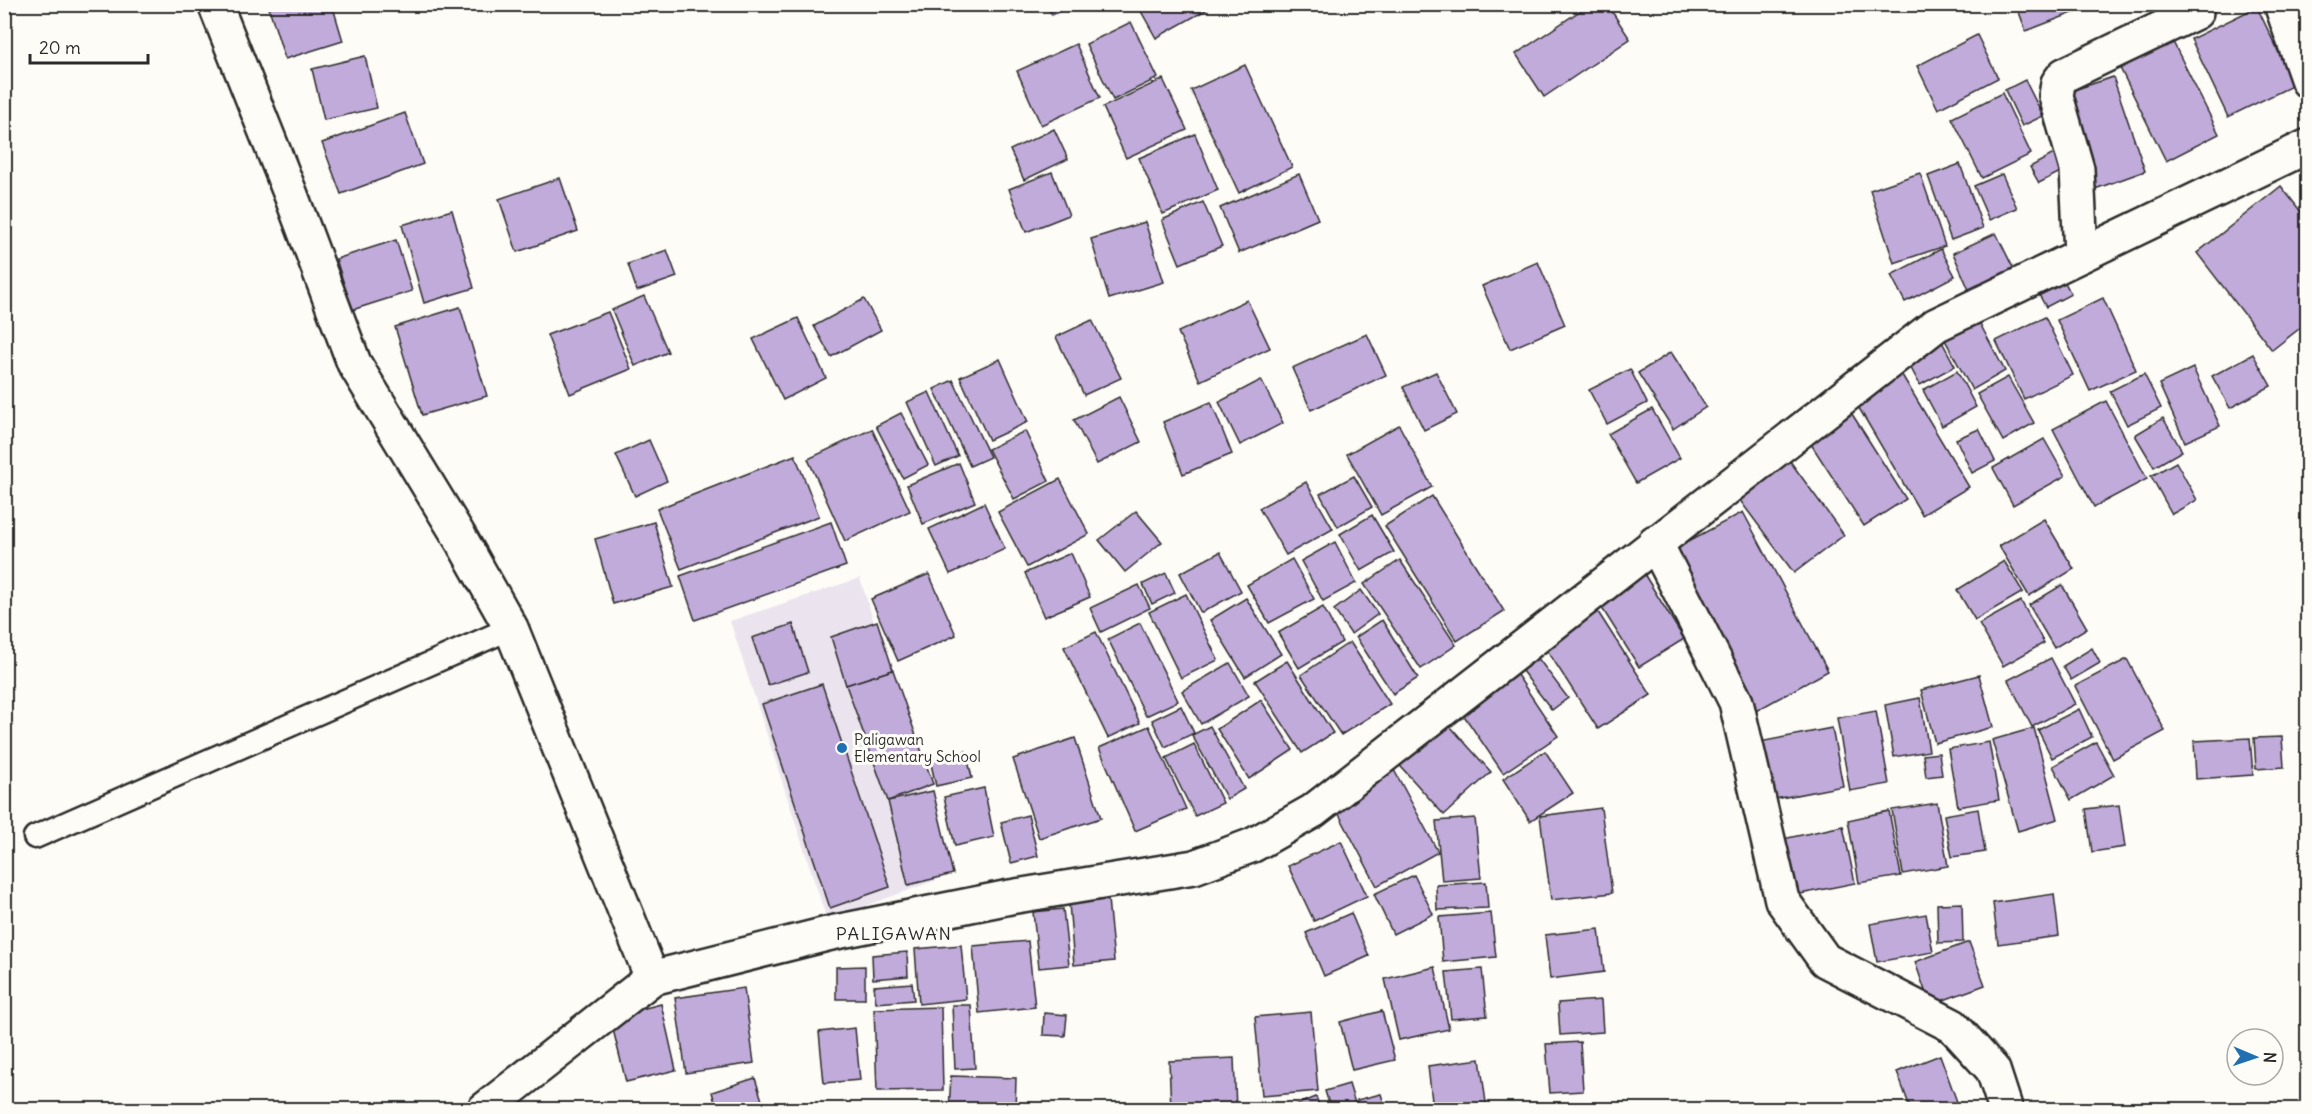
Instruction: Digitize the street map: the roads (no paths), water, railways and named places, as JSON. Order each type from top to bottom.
[{"type":"street","points":[[215,4],[291,195],[354,363],[462,541],[511,628],[652,978]]},
{"type":"street","points":[[2281,4],[2307,81]]},
{"type":"street","points":[[2080,255],[2077,169],[2056,96],[2058,83],[2064,75],[2196,12]]},
{"type":"street","points":[[484,1110],[652,978],[831,933],[1010,897],[1194,867],[1253,845],[1313,811],[1936,325],[2307,146]]},
{"type":"street","points":[[1655,542],[1736,702],[1782,900],[1825,960],[1953,1026],[1993,1070],[2006,1110]]},
{"type":"lane","points":[[35,837],[511,628]]},
{"type":"place","name":"Paligawan Elementary School","points":[[842,748]]},
{"type":"district","name":"PALIGAWAN","points":[[894,933]]}]
